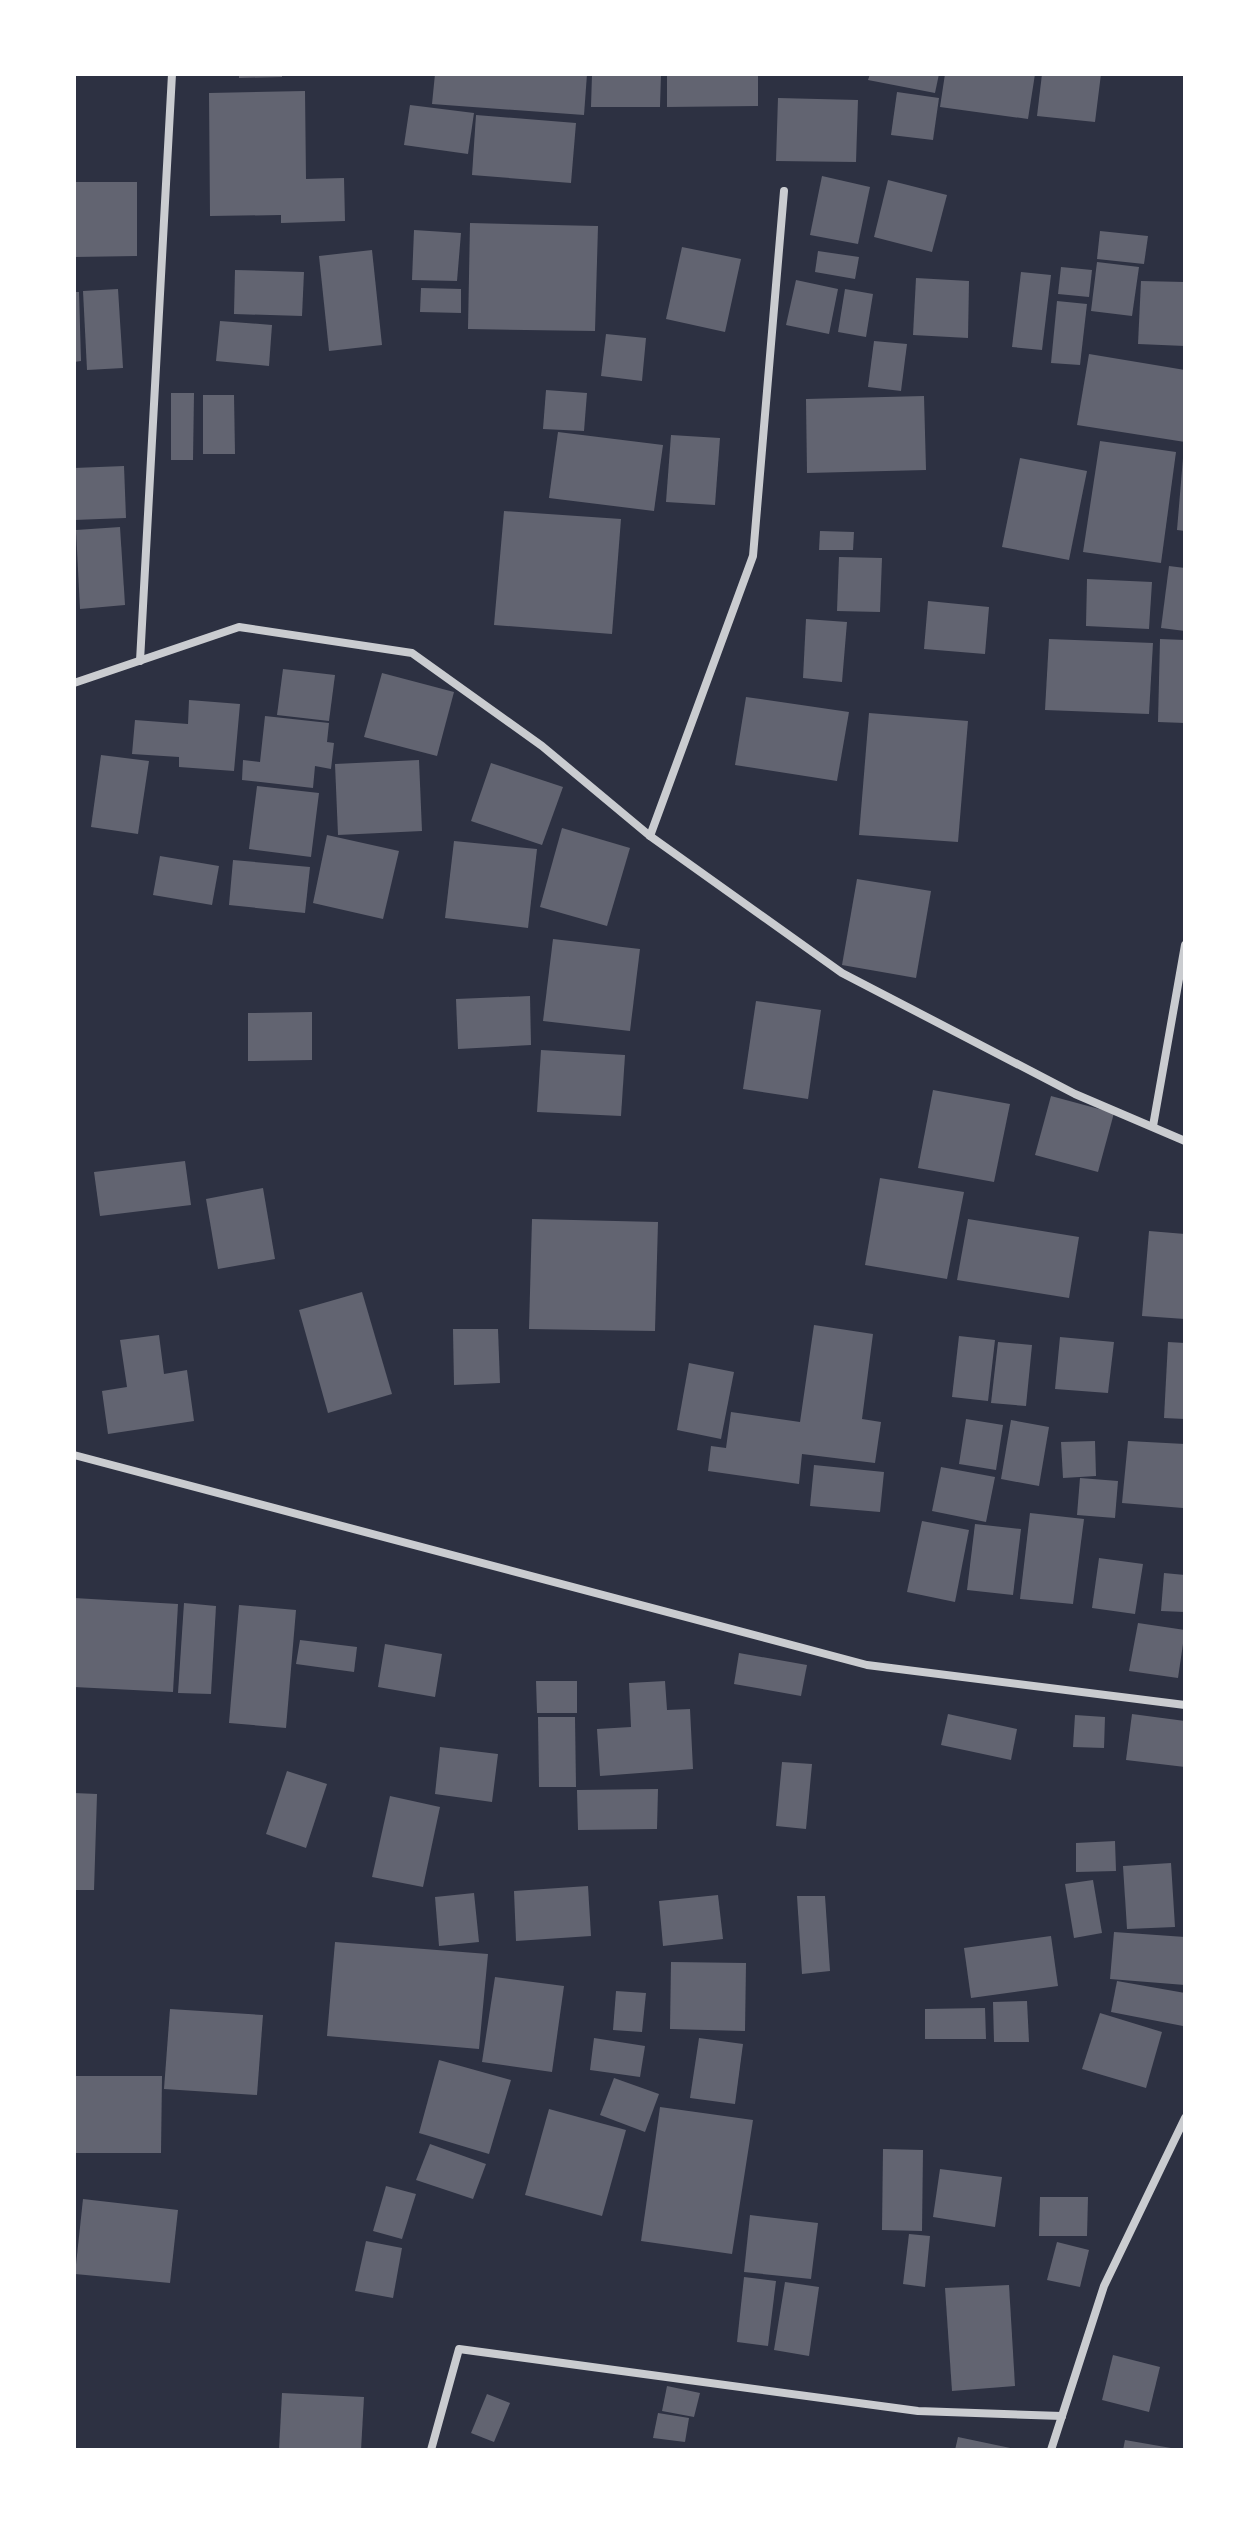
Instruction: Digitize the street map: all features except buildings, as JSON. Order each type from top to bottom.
[{"type":"street","points":[[140,661],[172,74]]},
{"type":"street","points":[[650,836],[753,556],[784,191]]},
{"type":"street","points":[[74,683],[239,627],[412,653],[542,746],[650,836],[842,973],[1075,1094],[1185,1141]]},
{"type":"street","points":[[1153,1126],[1185,945]]},
{"type":"street","points":[[74,1455],[867,1665],[1185,1705]]},
{"type":"street","points":[[1051,2450],[1104,2286],[1185,2118]]},
{"type":"street","points":[[431,2450],[459,2349],[918,2411],[1062,2416]]}]
